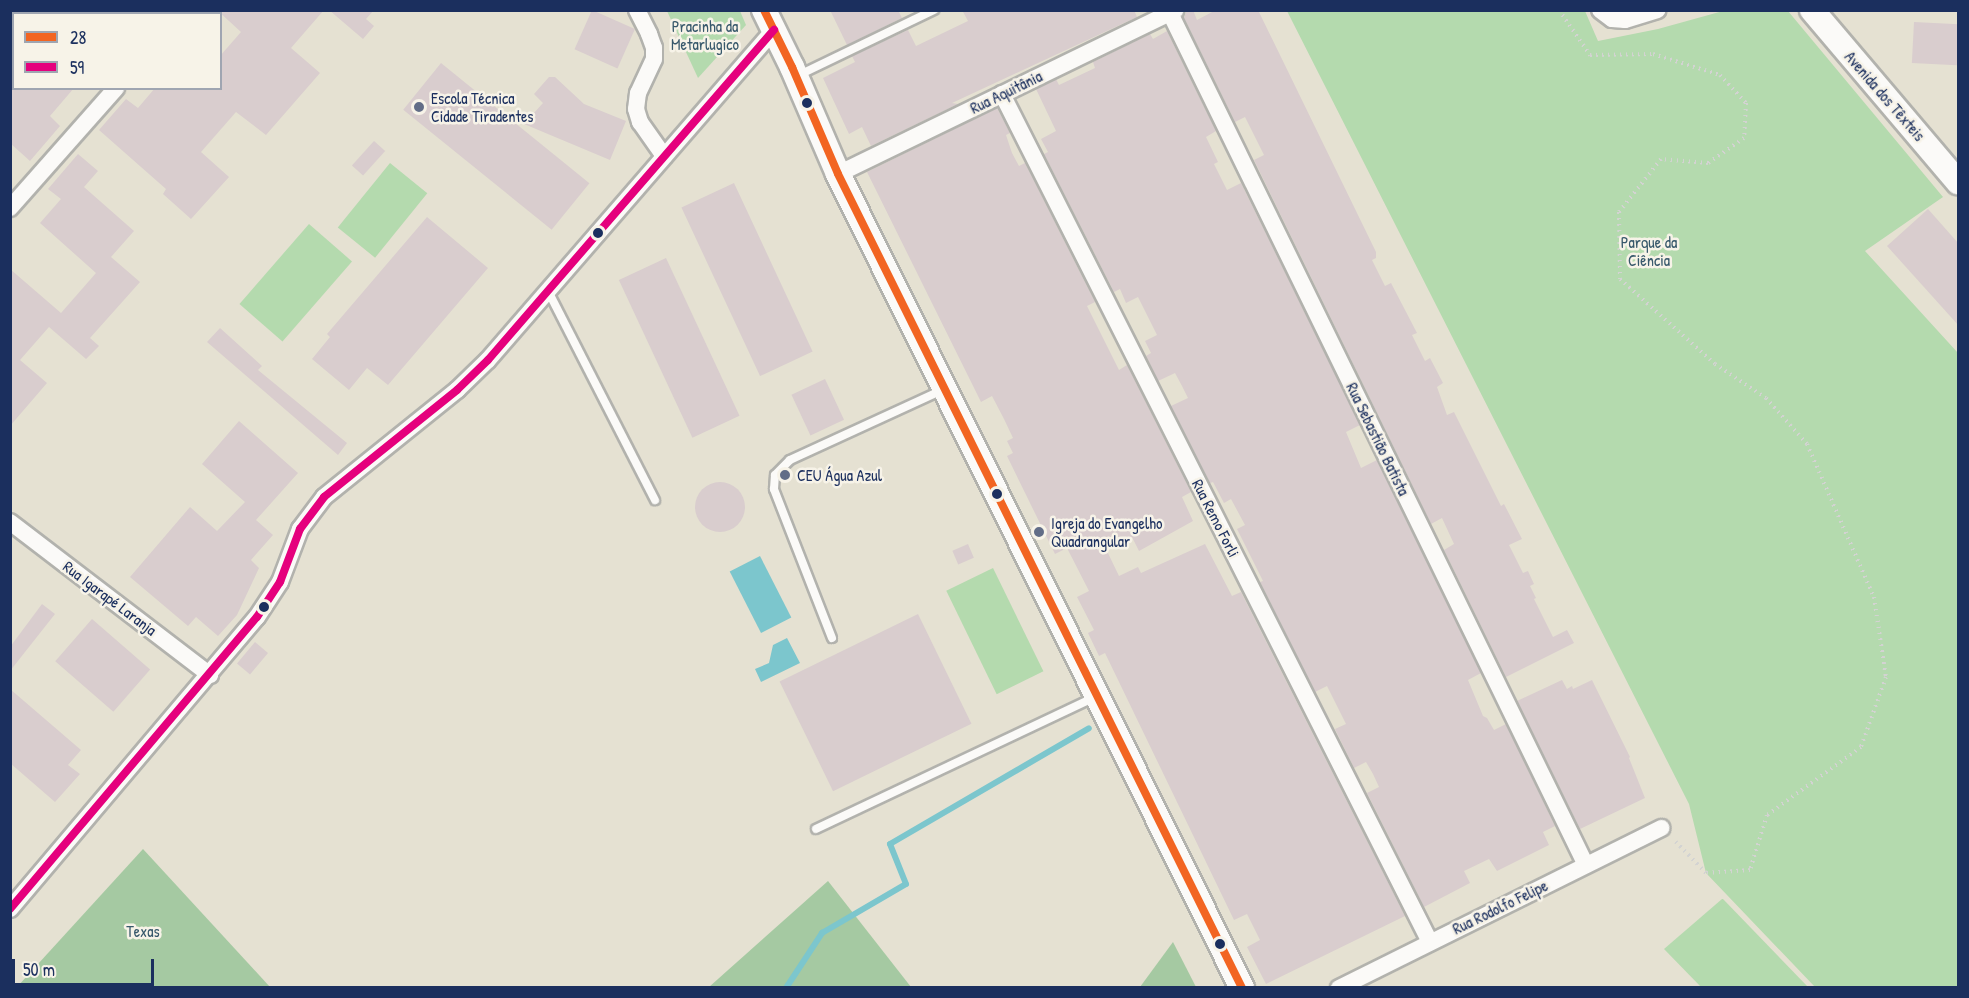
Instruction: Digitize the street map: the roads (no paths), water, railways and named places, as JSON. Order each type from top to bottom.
[{"type":"main road","name":"Avenida dos Têxteis","points":[[1812,10],[1959,182]]},
{"type":"main road","points":[[769,20],[838,174],[1242,987]]},
{"type":"street","points":[[637,10],[652,41],[654,60],[638,93],[636,109],[640,122],[664,156]]},
{"type":"street","points":[[1600,10],[1612,19],[1625,20],[1658,10]]},
{"type":"street","name":"Rua Aquitânia","points":[[838,174],[1173,12]]},
{"type":"street","name":"Rua Sebastião Batista","points":[[1173,12],[1586,865]]},
{"type":"street","points":[[10,909],[257,617],[280,582],[300,529],[324,497],[488,360],[664,156],[769,20]]},
{"type":"street","points":[[10,208],[114,90]]},
{"type":"street","name":"Rua Remo Forli","points":[[1002,94],[1430,942]]},
{"type":"street","name":"Rua Igarapé Laranja","points":[[10,522],[210,675]]},
{"type":"street","name":"Rua Rodolfo Felipe","points":[[1339,987],[1662,828]]},
{"type":"lane","points":[[796,76],[934,10]]},
{"type":"lane","points":[[548,290],[656,500]]},
{"type":"lane","points":[[832,638],[774,489],[775,475],[790,460],[945,389]]},
{"type":"lane","points":[[816,829],[1098,696]]},
{"type":"water","points":[[760,556],[791,617],[761,633],[730,571]]},
{"type":"water","points":[[787,638],[800,663],[761,682],[755,669],[769,663],[773,645]]},
{"type":"waterway","points":[[786,988],[822,933],[906,884],[890,844],[1089,728]]},
{"type":"place","name":"Escola Técnica Cidade Tiradentes","points":[[419,107]]},
{"type":"place","name":"CEU Água Azul","points":[[785,475]]},
{"type":"place","name":"Igreja do Evangelho Quadrangular","points":[[1039,532]]},
{"type":"park label","name":"Pracinha da Metarlugico","points":[[705,35]]},
{"type":"park label","name":"Parque da Ciência","points":[[1649,251]]},
{"type":"park label","name":"Texas","points":[[143,931]]}]
